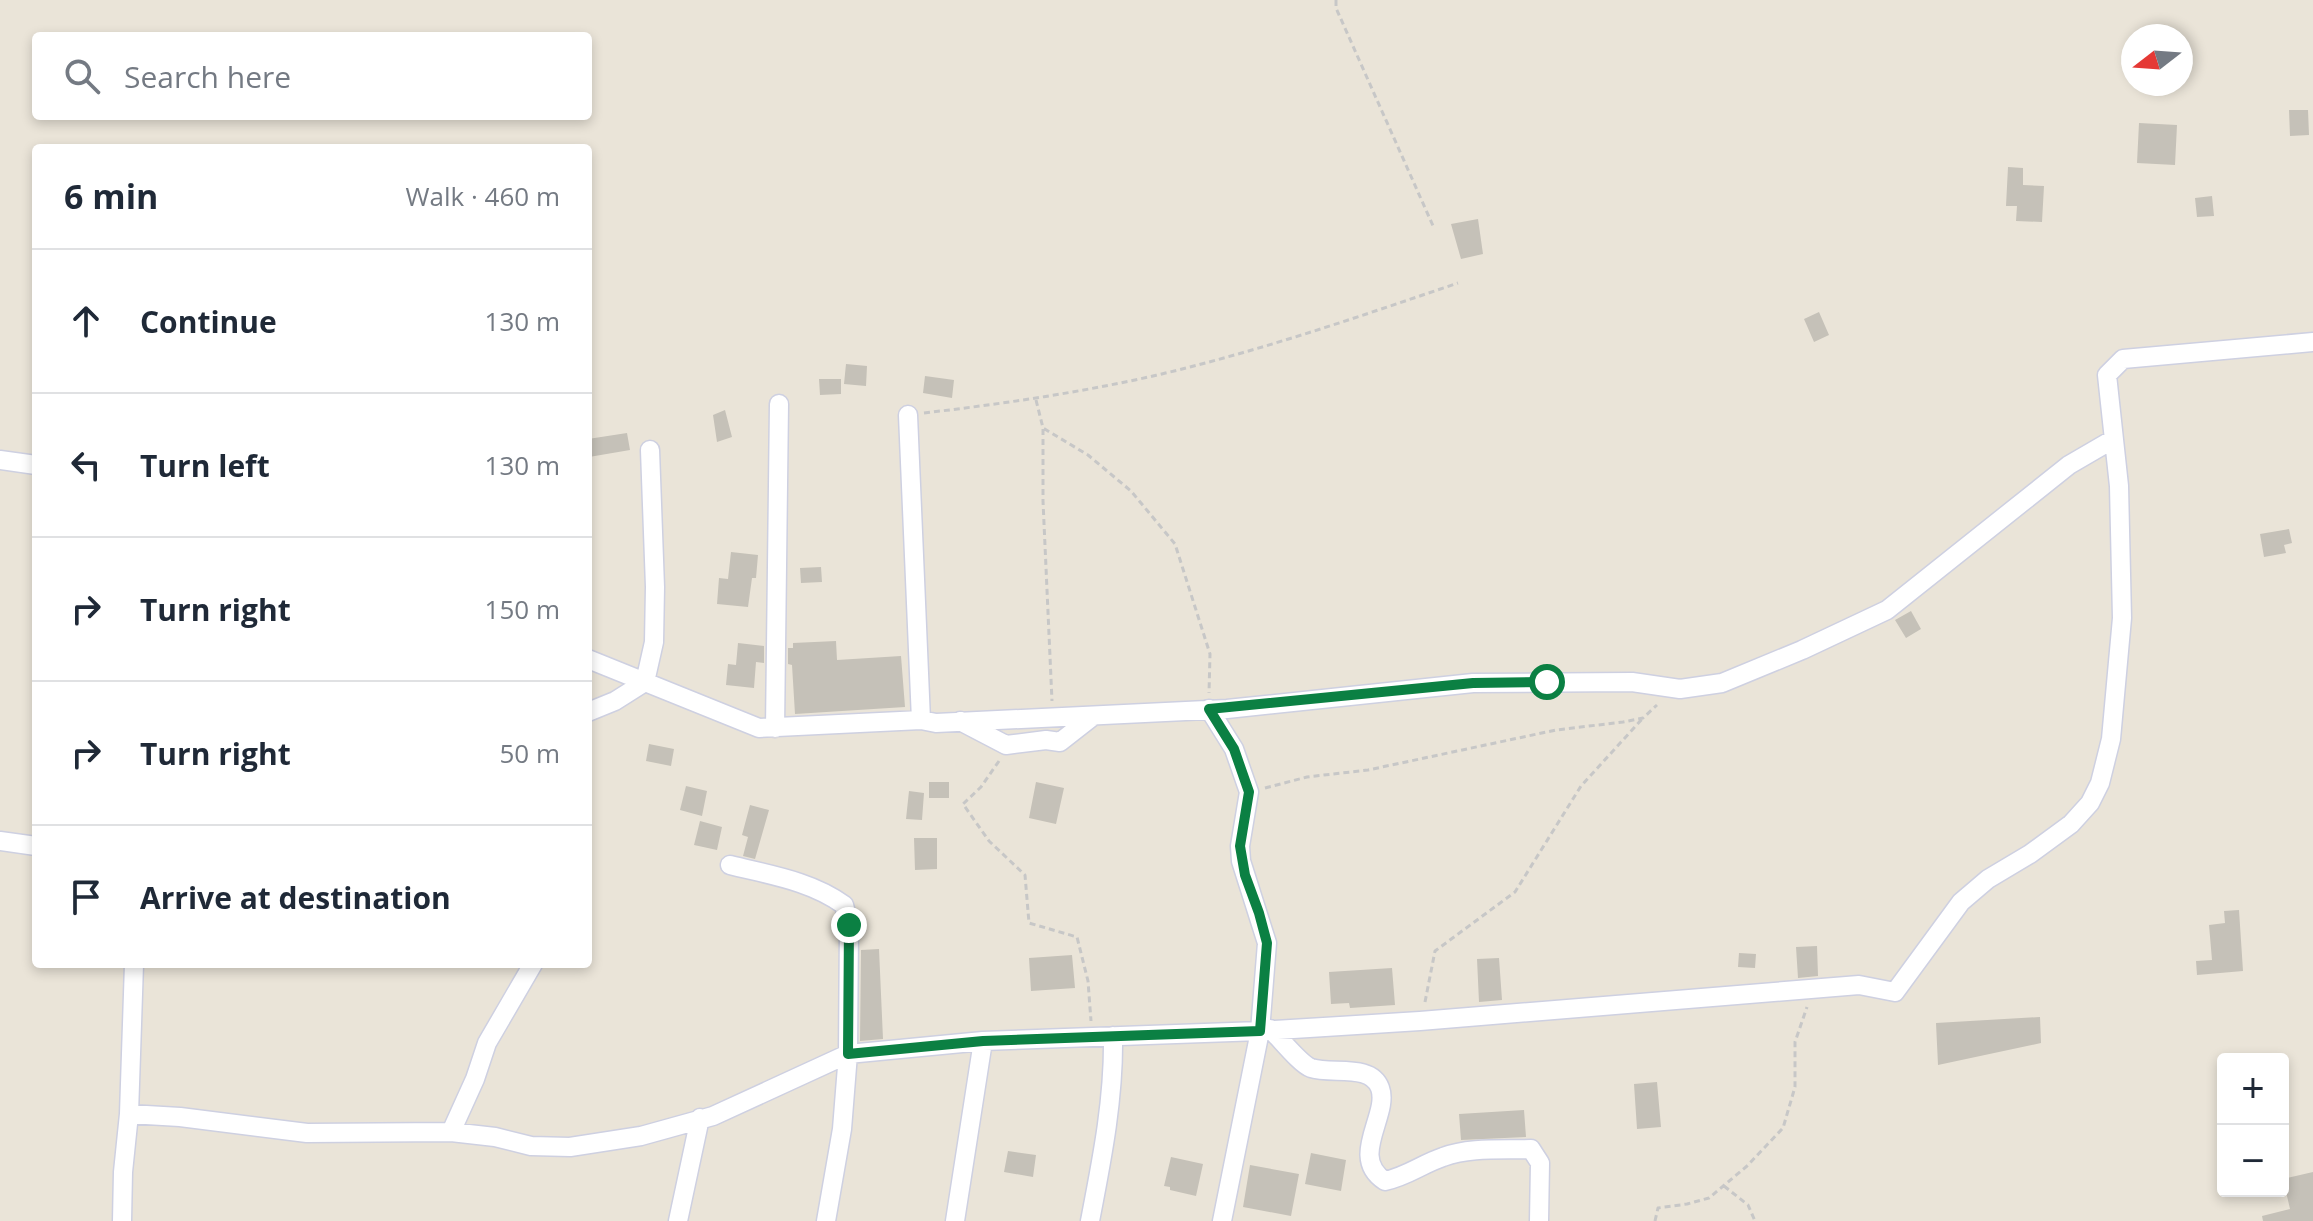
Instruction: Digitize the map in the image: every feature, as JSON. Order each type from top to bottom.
[{"type":"street","points":[[129,1114],[180,1117],[307,1133],[451,1132],[495,1137],[531,1146],[570,1147],[641,1136],[713,1116],[848,1054],[983,1041],[1420,1021],[1859,985],[1895,992],[1961,902],[1988,879],[2071,824],[2090,803],[2100,783],[2111,739],[2122,618],[2119,486],[2107,375],[2123,359],[2313,342]]},
{"type":"street","points":[[775,728],[779,404]]},
{"type":"street","points":[[908,415],[921,720]]},
{"type":"street","points":[[592,661],[759,728],[921,720],[936,723],[1092,717],[1209,709],[1473,683],[1632,682],[1680,689],[1722,683],[1887,610],[2069,465],[2112,440]]},
{"type":"street","points":[[592,710],[615,701],[645,682],[654,642],[650,450]]},
{"type":"street","points":[[0,460],[32,464]]},
{"type":"street","points":[[1209,709],[1234,749],[1249,792],[1240,846],[1245,875],[1267,943],[1265,1030],[1222,1221]]},
{"type":"street","points":[[957,720],[1006,745],[1046,740],[1060,742],[1092,717]]},
{"type":"street","points":[[0,841],[32,845]]},
{"type":"street","points":[[730,865],[809,885],[844,905],[849,925],[848,1054],[842,1129],[826,1221]]},
{"type":"street","points":[[122,1221],[134,968]]},
{"type":"street","points":[[451,1132],[487,1043],[531,968]]},
{"type":"street","points":[[1265,1030],[1309,1068],[1362,1073],[1376,1079],[1382,1092],[1369,1157],[1374,1174],[1385,1181],[1405,1177],[1439,1158],[1461,1151],[1531,1149],[1540,1163],[1539,1221]]},
{"type":"street","points":[[1090,1221],[1114,1081],[1113,1036]]},
{"type":"street","points":[[955,1221],[983,1041]]},
{"type":"street","points":[[678,1221],[700,1118]]},
{"type":"path","points":[[1336,0],[1336,8],[1434,228]]},
{"type":"path","points":[[908,415],[1035,400],[1155,375],[1289,339],[1458,283]]},
{"type":"path","points":[[1035,400],[1043,428],[1050,695],[1057,716]]},
{"type":"path","points":[[1043,428],[1088,455],[1131,491],[1175,544],[1210,654],[1209,709]]},
{"type":"path","points":[[1420,1021],[1435,951],[1515,892],[1581,786],[1643,718],[1680,689]]},
{"type":"path","points":[[1249,792],[1307,777],[1368,770],[1556,730],[1643,718]]},
{"type":"path","points":[[1006,745],[1001,759],[981,787],[963,804],[989,841],[1025,875],[1029,923],[1077,937],[1088,981],[1093,1037]]},
{"type":"path","points":[[1655,1221],[1658,1208],[1709,1198],[1747,1166],[1783,1128],[1795,1087],[1795,1042],[1814,989]]},
{"type":"path","points":[[1723,1186],[1748,1205],[1755,1221]]},
{"type":"building","points":[[2289,110],[2308,110],[2309,135],[2290,136]]},
{"type":"building","points":[[2139,123],[2177,125],[2175,165],[2137,163]]},
{"type":"building","points":[[2008,167],[2023,168],[2023,185],[2044,186],[2042,222],[2016,221],[2017,206],[2006,206]]},
{"type":"building","points":[[2212,196],[2214,216],[2197,217],[2195,198]]},
{"type":"building","points":[[1478,219],[1483,254],[1461,259],[1451,224]]},
{"type":"building","points":[[1819,312],[1829,335],[1814,342],[1804,319]]},
{"type":"building","points":[[846,364],[867,366],[866,386],[844,384]]},
{"type":"building","points":[[925,376],[954,380],[952,398],[923,393]]},
{"type":"building","points":[[819,379],[841,379],[841,394],[820,395]]},
{"type":"building","points":[[725,410],[732,437],[717,442],[713,415]]},
{"type":"building","points":[[627,433],[630,450],[592,456],[592,438]]},
{"type":"building","points":[[2289,529],[2292,543],[2284,545],[2286,553],[2264,557],[2260,534]]},
{"type":"building","points":[[731,552],[758,555],[748,607],[717,604],[719,578],[728,579]]},
{"type":"building","points":[[821,567],[822,582],[801,583],[800,568]]},
{"type":"building","points":[[1911,611],[1921,629],[1906,638],[1895,620]]},
{"type":"building","points":[[836,641],[837,660],[901,656],[905,707],[795,714],[788,648],[793,648],[793,643]]},
{"type":"building","points":[[738,643],[764,646],[764,663],[756,662],[754,688],[726,685],[728,664],[736,665]]},
{"type":"building","points":[[649,744],[674,749],[671,766],[646,761]]},
{"type":"building","points":[[929,782],[949,782],[949,798],[929,798]]},
{"type":"building","points":[[1036,782],[1064,788],[1056,824],[1029,818]]},
{"type":"building","points":[[686,786],[707,791],[702,816],[680,810]]},
{"type":"building","points":[[909,791],[924,793],[922,820],[906,819]]},
{"type":"building","points":[[750,805],[769,810],[755,859],[743,856],[748,837],[742,835]]},
{"type":"building","points":[[700,821],[722,827],[717,850],[694,845]]},
{"type":"building","points":[[914,838],[937,838],[937,869],[915,870]]},
{"type":"building","points":[[2239,910],[2243,971],[2197,975],[2196,961],[2212,960],[2209,925],[2225,923],[2224,911]]},
{"type":"building","points":[[1817,946],[1818,976],[1798,978],[1796,947]]},
{"type":"building","points":[[879,949],[883,1039],[860,1041],[861,950]]},
{"type":"building","points":[[1739,953],[1756,954],[1755,968],[1738,967]]},
{"type":"building","points":[[1072,955],[1075,988],[1031,991],[1029,958]]},
{"type":"building","points":[[1499,958],[1502,1000],[1479,1002],[1477,959]]},
{"type":"building","points":[[1392,968],[1395,1005],[1350,1008],[1349,1003],[1331,1004],[1329,972]]},
{"type":"building","points":[[2040,1017],[2041,1043],[1938,1065],[1936,1023]]},
{"type":"building","points":[[1657,1082],[1661,1127],[1637,1129],[1634,1084]]},
{"type":"building","points":[[1524,1110],[1526,1137],[1461,1140],[1459,1114]]},
{"type":"building","points":[[1008,1151],[1036,1155],[1033,1177],[1004,1172]]},
{"type":"building","points":[[1311,1153],[1346,1160],[1341,1191],[1305,1184]]},
{"type":"building","points":[[1171,1157],[1203,1164],[1196,1196],[1164,1186]]},
{"type":"building","points":[[1250,1165],[1299,1174],[1291,1216],[1243,1207]]},
{"type":"building","points":[[2313,1172],[2313,1221],[2263,1221],[2262,1216],[2290,1209],[2287,1197],[2289,1178]]},
{"type":"route","points":[[849,925],[848,1054],[983,1041],[1260,1031],[1267,943],[1241,861],[1240,846],[1249,792],[1234,749],[1209,709],[1473,683],[1547,682]]}]
